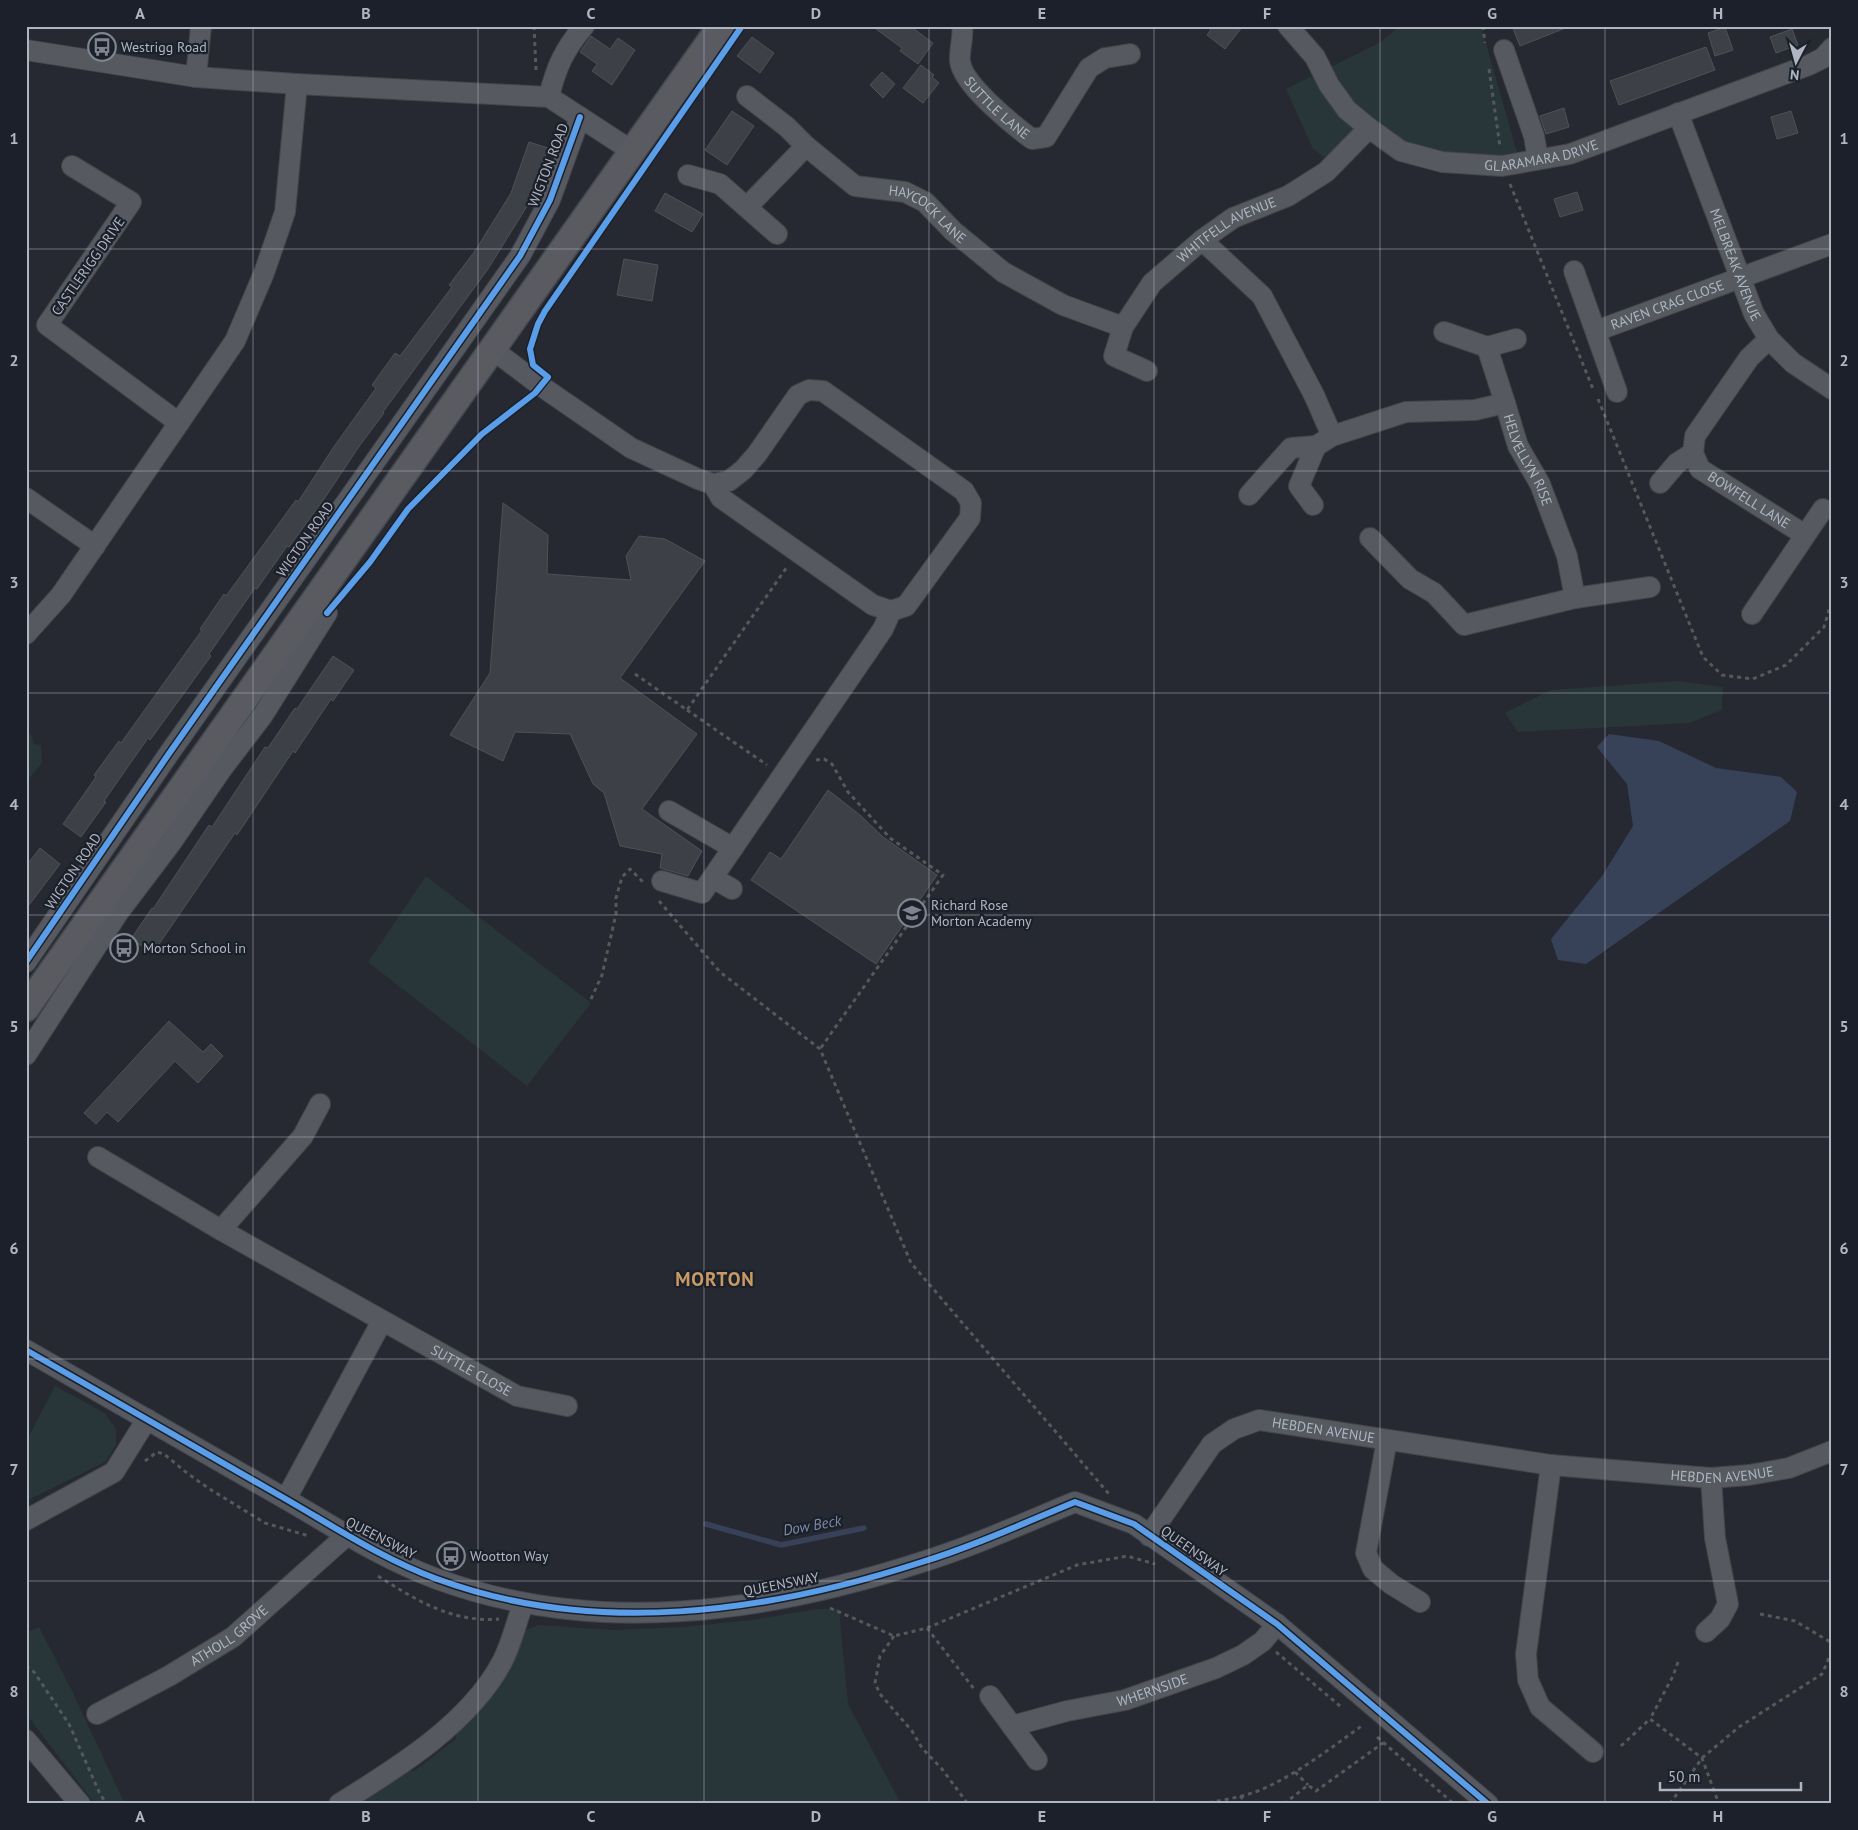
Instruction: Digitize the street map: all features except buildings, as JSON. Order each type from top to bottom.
[{"type":"main road","points":[[26,1008],[721,26]]},
{"type":"street","points":[[196,77],[201,26]]},
{"type":"street","points":[[543,96],[573,40],[584,26]]},
{"type":"street","name":"SUTTLE LANE","points":[[962,26],[960,62],[967,79],[1011,124],[1032,139],[1046,137],[1089,68],[1106,58],[1130,54]]},
{"type":"street","name":"GLARAMARA DRIVE","points":[[1288,26],[1315,57],[1330,85],[1347,110],[1401,151],[1442,162],[1502,166],[1570,154],[1809,65],[1823,58],[1832,48]]},
{"type":"street","points":[[1495,48],[1534,136],[1538,160]]},
{"type":"street","points":[[26,50],[196,77],[543,96],[580,117],[632,151]]},
{"type":"street","points":[[26,634],[61,595],[236,341],[264,273],[285,212],[297,84]]},
{"type":"street","name":"HAYCOCK LANE","points":[[747,96],[787,127],[806,146],[855,186],[905,192],[925,202],[953,231],[1003,272],[1063,305],[1123,327]]},
{"type":"street","name":"MELBREAK AVENUE","points":[[1678,113],[1754,314],[1769,339],[1793,363],[1832,389]]},
{"type":"street","name":"WIGTON ROAD","points":[[26,962],[168,755],[520,256],[550,200],[580,117]]},
{"type":"street","name":"WHITFELL AVENUE","points":[[1147,370],[1114,356],[1123,327],[1152,283],[1202,240],[1233,218],[1288,196],[1326,172],[1369,128]]},
{"type":"street","points":[[747,207],[806,146]]},
{"type":"street","name":"CASTLERIGG DRIVE","points":[[72,166],[132,202],[47,324],[179,423]]},
{"type":"street","points":[[688,175],[720,184],[777,234]]},
{"type":"street","points":[[1202,240],[1262,296],[1314,395],[1324,441],[1300,486],[1313,506]]},
{"type":"street","name":"RAVEN CRAG CLOSE","points":[[1596,331],[1832,244]]},
{"type":"street","name":"RAVEN CRAG CLOSE","points":[[1574,271],[1617,392]]},
{"type":"street","points":[[1444,332],[1487,346],[1516,339]]},
{"type":"street","points":[[1660,483],[1677,463],[1692,453],[1695,436],[1749,358],[1769,339]]},
{"type":"street","points":[[1487,346],[1505,403]]},
{"type":"street","points":[[492,349],[541,386],[631,448],[713,484],[729,481],[743,470],[757,454],[798,395],[809,390],[823,391],[964,491],[971,503],[970,518],[906,606],[891,611],[873,605],[721,498],[713,484]]},
{"type":"street","name":"HELVELLYN RISE","points":[[1249,495],[1291,448],[1324,441],[1406,412],[1475,410],[1505,403],[1518,446],[1540,484],[1567,556],[1574,598]]},
{"type":"street","name":"BOWFELL LANE","points":[[1692,453],[1700,469],[1805,535]]},
{"type":"street","points":[[26,498],[95,546]]},
{"type":"street","points":[[1752,614],[1823,509]]},
{"type":"street","points":[[1370,538],[1410,579],[1434,593],[1464,625],[1574,598],[1611,594],[1650,586]]},
{"type":"street","points":[[26,1055],[118,913],[171,843],[221,770],[268,707],[327,614],[312,604]]},
{"type":"street","points":[[655,888],[702,893],[883,629],[891,611]]},
{"type":"street","points":[[670,811],[733,848]]},
{"type":"street","points":[[713,878],[732,889]]},
{"type":"street","points":[[221,1230],[303,1136],[320,1104]]},
{"type":"street","name":"SUTTLE CLOSE","points":[[98,1157],[221,1230],[517,1396],[567,1406]]},
{"type":"street","points":[[286,1499],[382,1321]]},
{"type":"street","name":"QUEENSWAY","points":[[26,1350],[286,1499],[346,1536],[401,1564],[436,1578],[476,1592],[523,1604],[598,1613],[682,1612],[791,1597],[924,1562],[1075,1502],[1134,1524],[1277,1624],[1488,1804]]},
{"type":"street","points":[[26,1520],[114,1472],[147,1419]]},
{"type":"street","name":"HEBDEN AVENUE","points":[[1149,1536],[1212,1444],[1234,1430],[1259,1420],[1551,1465],[1711,1478],[1749,1475],[1789,1468],[1832,1451]]},
{"type":"street","points":[[1387,1440],[1366,1553],[1373,1569],[1391,1584],[1420,1602]]},
{"type":"street","points":[[1551,1465],[1526,1654],[1528,1680],[1540,1707],[1593,1752]]},
{"type":"street","points":[[1706,1632],[1720,1619],[1728,1604],[1715,1538],[1711,1478]]},
{"type":"street","name":"ATHOLL GROVE","points":[[97,1714],[169,1676],[233,1636],[346,1536]]},
{"type":"street","points":[[339,1804],[409,1758],[464,1712],[485,1690],[502,1661],[515,1633],[523,1604]]},
{"type":"street","name":"WHERNSIDE","points":[[1012,1726],[1067,1711],[1126,1700],[1216,1668],[1243,1656],[1263,1641],[1277,1624]]},
{"type":"street","points":[[983,1693],[1012,1726],[1037,1760]]},
{"type":"street","points":[[26,1740],[80,1804]]},
{"type":"path","points":[[534,26],[543,96]]},
{"type":"path","points":[[1483,26],[1495,48]]},
{"type":"path","points":[[1488,64],[1502,166],[1703,657],[1722,675],[1753,679],[1786,665],[1824,627],[1832,600]]},
{"type":"path","points":[[686,710],[798,552]]},
{"type":"path","points":[[635,674],[686,710],[785,772],[814,760],[824,760],[832,764],[848,792],[890,838],[943,875],[820,1049]]},
{"type":"path","points":[[591,999],[602,975],[616,914],[616,898],[622,877],[630,870],[655,888],[720,972],[820,1049],[912,1263],[1113,1499]]},
{"type":"path","points":[[164,1454],[201,1483],[265,1523],[311,1537]]},
{"type":"path","points":[[825,1606],[894,1636],[927,1628],[1077,1565],[1127,1556],[1153,1563],[1160,1567]]},
{"type":"path","points":[[378,1576],[426,1604],[452,1616],[488,1620],[505,1619]]},
{"type":"path","points":[[1760,1614],[1794,1621],[1832,1643]]},
{"type":"path","points":[[927,1628],[983,1693]]},
{"type":"path","points":[[894,1636],[880,1656],[875,1683],[880,1694],[968,1804]]},
{"type":"path","points":[[1276,1651],[1342,1707]]},
{"type":"path","points":[[1670,1804],[1702,1758],[1739,1727],[1822,1674],[1832,1651]]},
{"type":"path","points":[[1621,1746],[1650,1719],[1674,1676],[1678,1662]]},
{"type":"path","points":[[26,1666],[34,1672],[69,1724],[100,1794],[107,1804]]},
{"type":"path","points":[[1201,1804],[1240,1796],[1264,1788],[1295,1772],[1364,1726],[1356,1719]]},
{"type":"path","points":[[1650,1719],[1702,1758],[1719,1804]]},
{"type":"path","points":[[1370,1731],[1454,1804]]},
{"type":"path","points":[[1295,1772],[1316,1791],[1383,1743]]},
{"type":"path","points":[[1284,1804],[1308,1784]]},
{"type":"path","points":[[1240,1796],[1248,1804]]},
{"type":"shaded area","points":[[1400,26],[1481,26],[1518,156],[1497,162],[1402,148],[1369,125],[1331,163],[1313,149],[1286,89],[1379,43]]},
{"type":"shaded area","points":[[1677,681],[1723,687],[1722,710],[1689,723],[1518,732],[1505,713],[1551,690]]},
{"type":"shaded area","points":[[26,734],[31,734],[34,744],[41,745],[42,763],[26,782]]},
{"type":"shaded area","points":[[426,876],[591,1003],[527,1086],[368,962]]},
{"type":"shaded area","points":[[55,1386],[105,1413],[116,1429],[116,1445],[105,1462],[26,1501],[26,1442]]},
{"type":"shaded area","points":[[817,1609],[839,1609],[848,1704],[901,1804],[351,1804],[404,1771],[414,1771],[456,1739],[456,1732],[517,1652],[526,1630],[538,1625],[613,1630],[683,1627],[751,1620]]},
{"type":"shaded area","points":[[39,1627],[72,1691],[125,1804],[95,1804],[26,1714],[26,1633]]},
{"type":"water","points":[[1609,734],[1659,741],[1716,768],[1781,777],[1797,792],[1790,821],[1586,964],[1558,960],[1551,939],[1602,876],[1633,826],[1627,784],[1597,747]]},
{"type":"waterway","name":"Dow Beck","points":[[706,1524],[781,1545],[864,1528]]},
{"type":"cycle path","points":[[327,613],[370,562],[408,509],[482,434],[535,393],[548,377],[533,365],[530,349],[538,324],[545,311],[742,26]]},
{"type":"cycle path","points":[[26,962],[168,755],[520,256],[550,200],[580,117]]},
{"type":"cycle path","points":[[26,1350],[395,1561],[437,1579],[497,1597],[557,1608],[618,1613],[680,1611],[741,1605],[802,1594],[863,1580],[941,1556],[1075,1502],[1134,1524],[1277,1624],[1488,1804]]},
{"type":"place","name":"Westrigg Road","points":[[102,47]]},
{"type":"place","name":"Richard Rose Morton Academy","points":[[912,913]]},
{"type":"place","name":"Morton School in","points":[[124,948]]},
{"type":"place","name":"Wootton Way","points":[[451,1556]]},
{"type":"district","name":"MORTON","points":[[715,1279]]}]
